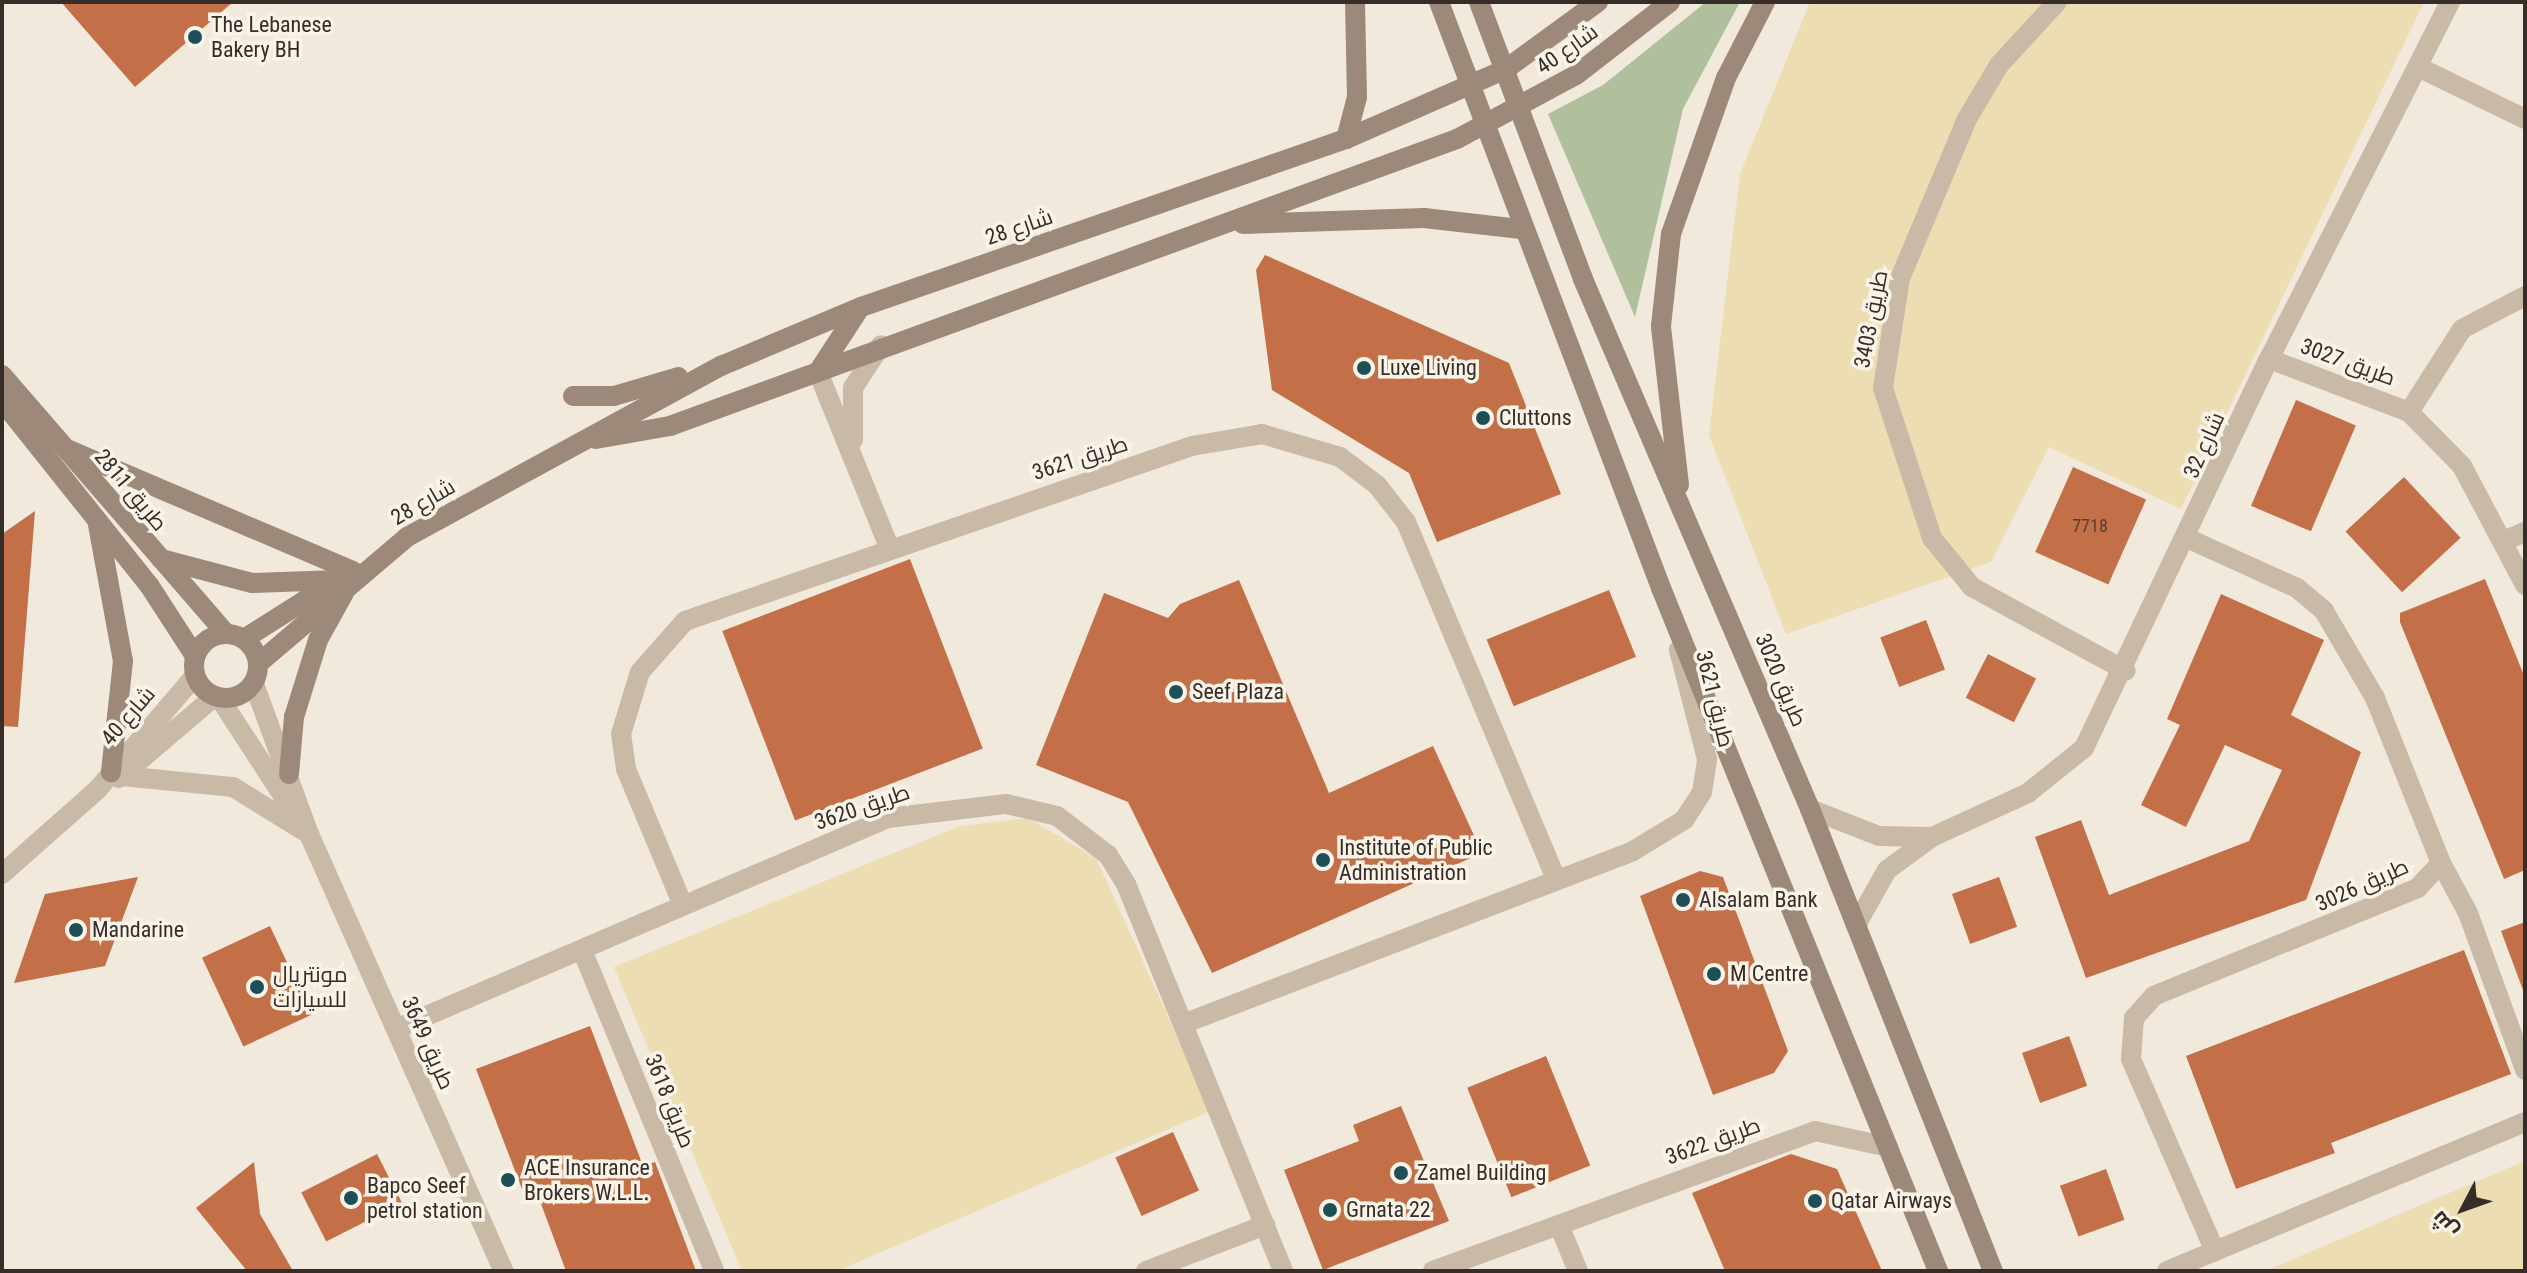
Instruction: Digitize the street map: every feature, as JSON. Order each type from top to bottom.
[{"type":"street","points":[[1346,139],[1357,97],[1355,2]]},
{"type":"street","points":[[1439,2],[1521,229],[1661,588],[1938,1271]]},
{"type":"street","name":"طريق 3020","points":[[1479,2],[1519,110],[1685,516],[1810,809],[1993,1271]]},
{"type":"street","name":"شارع 40","points":[[1469,85],[1506,69],[1598,2]]},
{"type":"street","name":"شارع 40","points":[[1485,126],[1519,110],[1670,2]]},
{"type":"street","points":[[1685,516],[1665,410],[1661,326],[1671,234],[1726,78],[1765,2]]},
{"type":"street","name":"طريق 3403","points":[[2057,2],[1999,65],[1967,119],[1900,278],[1883,388],[1932,538],[1972,587],[2126,671]]},
{"type":"street","name":"شارع 32","points":[[1856,925],[1876,881],[1932,837],[2059,773],[2084,748],[2126,671],[2189,539],[2269,359],[2450,2]]},
{"type":"street","points":[[2418,67],[2525,119]]},
{"type":"street","name":"شارع 28","points":[[235,636],[351,575],[456,510],[596,439],[630,411],[721,366],[861,307],[1346,139],[1469,85]]},
{"type":"street","name":"شارع 28","points":[[596,439],[649,433],[818,372],[881,344],[1221,225],[1485,126]]},
{"type":"street","points":[[1221,225],[1424,218],[1521,229]]},
{"type":"street","name":"طريق 3027","points":[[2409,412],[2462,329],[2525,296]]},
{"type":"street","points":[[861,307],[818,372],[889,547]]},
{"type":"street","points":[[853,452],[853,388],[881,344]]},
{"type":"street","name":"طريق 3027","points":[[2269,359],[2409,412],[2462,466],[2516,536],[2525,585]]},
{"type":"street","points":[[573,396],[614,396],[721,366]]},
{"type":"street","name":"طريق 2811","points":[[2,375],[155,556],[235,636]]},
{"type":"street","name":"طريق 2811","points":[[2,401],[97,517],[195,666]]},
{"type":"street","name":"طريق 3621","points":[[682,903],[626,769],[621,734],[640,672],[685,621],[889,547],[1225,437],[1262,434],[1340,457],[1377,485],[1433,573],[1555,877]]},
{"type":"street","points":[[63,448],[351,575]]},
{"type":"street","points":[[97,517],[123,661],[117,774],[233,787],[309,834]]},
{"type":"street","name":"طريق 3026","points":[[2189,539],[2297,588],[2324,611],[2375,698],[2441,863],[2418,888],[2154,996],[2134,1018],[2131,1059],[2215,1251]]},
{"type":"street","points":[[155,556],[252,583],[351,575]]},
{"type":"street","points":[[289,774],[294,717],[318,640],[351,575]]},
{"type":"street","name":"شارع 28","points":[[259,663],[351,575]]},
{"type":"street","name":"طريق 3621","points":[[1188,1022],[1555,877],[1656,841],[1684,820],[1702,792],[1707,759],[1661,588]]},
{"type":"street","points":[[235,636],[259,663],[254,684],[217,698],[195,666],[207,640],[235,636]]},
{"type":"street","name":"شارع 40","points":[[117,774],[195,666]]},
{"type":"street","name":"طريق 3649","points":[[254,684],[309,834],[504,1271]]},
{"type":"street","name":"شارع 40","points":[[2,874],[98,789],[217,698]]},
{"type":"street","name":"طريق 3649","points":[[217,698],[309,834]]},
{"type":"street","name":"طريق 3620","points":[[396,1029],[582,950],[682,903],[888,818],[1006,804],[1057,816],[1108,855],[1188,1022],[1283,1271]]},
{"type":"street","points":[[1810,809],[1879,836],[1932,837]]},
{"type":"street","points":[[2441,863],[2468,913],[2525,1070]]},
{"type":"street","name":"طريق 3618","points":[[582,950],[714,1271]]},
{"type":"street","points":[[2167,1271],[2525,1122]]},
{"type":"street","name":"طريق 3622","points":[[1433,1271],[1796,1136],[1836,1131],[1888,1147]]},
{"type":"street","points":[[1146,1271],[1265,1225]]},
{"type":"street","points":[[1559,1225],[1578,1271]]},
{"type":"green space","points":[[1706,2],[1740,2],[1683,109],[1635,317],[1548,114],[1603,85]]},
{"type":"sand","points":[[1810,2],[2424,2],[2181,509],[2049,447],[1991,562],[1786,634],[1709,435],[1740,174]]},
{"type":"sand","points":[[1028,818],[1096,858],[1211,1111],[837,1271],[742,1271],[614,967],[960,826]]},
{"type":"sand","points":[[2525,1161],[2525,1271],[2265,1271]]},
{"type":"building","points":[[61,2],[233,2],[135,87]]},
{"type":"building","points":[[1265,255],[1509,363],[1561,494],[1437,542],[1409,473],[1272,390],[1256,270]]},
{"type":"building","points":[[2296,400],[2356,425],[2311,531],[2251,506]]},
{"type":"building","points":[[2073,467],[2146,500],[2108,584],[2035,552]]},
{"type":"building","points":[[2404,477],[2461,538],[2402,592],[2345,532]]},
{"type":"building","points":[[35,511],[18,727],[2,726],[2,534]]},
{"type":"building","points":[[910,559],[983,749],[795,821],[722,631]]},
{"type":"building","points":[[2485,579],[2525,678],[2525,870],[2504,879],[2400,622],[2400,613]]},
{"type":"building","points":[[1239,580],[1329,793],[1433,746],[1482,853],[1212,973],[1128,802],[1036,765],[1104,593],[1168,618],[1180,604]]},
{"type":"building","points":[[1609,590],[1636,657],[1514,706],[1487,639]]},
{"type":"building","points":[[2221,594],[2324,640],[2291,715],[2361,752],[2306,900],[2086,978],[2035,837],[2081,820],[2109,895],[2249,841],[2282,770],[2225,745],[2186,827],[2141,805],[2180,725],[2167,719]]},
{"type":"building","points":[[1926,620],[1945,669],[1899,687],[1880,638]]},
{"type":"building","points":[[1988,654],[2036,679],[2014,722],[1966,698]]},
{"type":"building","name":"M Centre","points":[[1700,871],[1723,877],[1788,1051],[1774,1073],[1713,1095],[1640,896]]},
{"type":"building","name":"Mandarine","points":[[138,877],[105,966],[14,983],[45,894]]},
{"type":"building","points":[[1999,877],[2017,927],[1970,944],[1952,894]]},
{"type":"building","points":[[2525,922],[2525,990],[2523,990],[2501,931]]},
{"type":"building","name":"مونتريال للسيارات","points":[[270,926],[311,1015],[243,1047],[202,958]]},
{"type":"building","points":[[2464,950],[2511,1074],[2331,1143],[2335,1153],[2236,1189],[2186,1056]]},
{"type":"building","points":[[590,1026],[643,1166],[655,1162],[696,1271],[566,1271],[534,1185],[522,1189],[476,1069]]},
{"type":"building","points":[[2069,1036],[2087,1086],[2040,1103],[2022,1053]]},
{"type":"building","points":[[1546,1056],[1590,1165],[1511,1197],[1467,1088]]},
{"type":"building","points":[[1401,1106],[1449,1221],[1323,1270],[1284,1170],[1359,1141],[1353,1125]]},
{"type":"building","points":[[1173,1132],[1199,1190],[1141,1216],[1115,1158]]},
{"type":"building","name":"Bapco Seef petrol station","points":[[377,1154],[402,1203],[326,1242],[301,1193]]},
{"type":"building","points":[[1791,1154],[1837,1169],[1882,1271],[1725,1271],[1692,1193]]},
{"type":"building","points":[[254,1162],[260,1214],[293,1271],[247,1271],[196,1208]]},
{"type":"building","points":[[2106,1169],[2124,1220],[2078,1237],[2060,1186]]},
{"type":"place","name":"The Lebanese Bakery BH","points":[[195,37]]},
{"type":"place","name":"Luxe Living","points":[[1364,368]]},
{"type":"place","name":"Cluttons","points":[[1483,418]]},
{"type":"place","name":"Seef Plaza","points":[[1176,692]]},
{"type":"place","name":"Institute of Public Administration","points":[[1323,860]]},
{"type":"place","name":"Alsalam Bank","points":[[1683,900]]},
{"type":"place","name":"Mandarine","points":[[76,930]]},
{"type":"place","name":"M Centre","points":[[1714,974]]},
{"type":"place","name":"مونتريال للسيارات","points":[[257,987]]},
{"type":"place","name":"Zamel Building","points":[[1401,1173]]},
{"type":"place","name":"ACE Insurance Brokers W.L.L.","points":[[508,1180]]},
{"type":"place","name":"Bapco Seef petrol station","points":[[351,1198]]},
{"type":"place","name":"Qatar Airways","points":[[1815,1201]]},
{"type":"place","name":"Grnata 22","points":[[1330,1210]]}]
